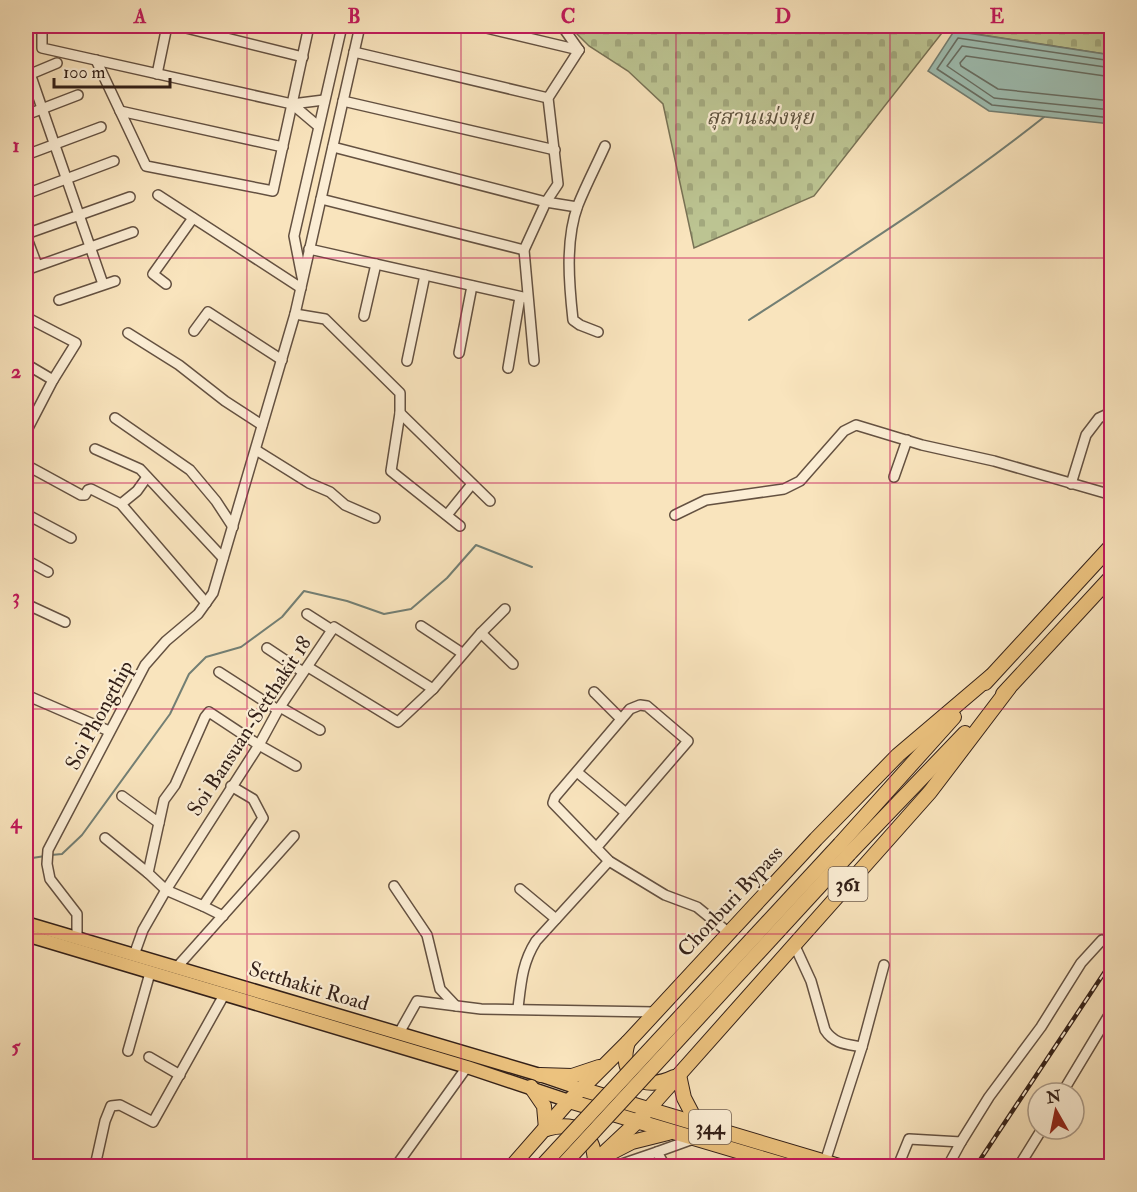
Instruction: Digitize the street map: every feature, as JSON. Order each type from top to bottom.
[{"type":"highway","name":"Chonburi Bypass","points":[[562,1167],[844,849],[991,676],[1112,545]]},
{"type":"highway","name":"Chonburi Bypass","points":[[542,1167],[844,849],[1009,688],[1112,576]]},
{"type":"highway","name":"Chonburi Bypass","points":[[512,1167],[569,1101],[628,1042],[816,838],[898,755],[991,676]]},
{"type":"highway","name":"Chonburi Bypass","points":[[592,1164],[649,1109],[930,792],[1009,688]]},
{"type":"highway","points":[[628,1042],[624,1053],[626,1065],[633,1076],[643,1083],[655,1084],[679,1075],[684,1098],[697,1124]]},
{"type":"highway","points":[[540,1075],[561,1077],[582,1074],[592,1071],[610,1059]]},
{"type":"highway","points":[[531,1087],[544,1106],[546,1129],[566,1125],[585,1134],[591,1142],[592,1164],[632,1142],[659,1134],[673,1133]]},
{"type":"highway","name":"344","points":[[581,1089],[832,1165]]},
{"type":"highway","name":"344","points":[[569,1101],[788,1167]]},
{"type":"main road","name":"Setthakit Road","points":[[26,923],[581,1089]]},
{"type":"main road","name":"Setthakit Road","points":[[26,935],[467,1067],[569,1101]]},
{"type":"main road","points":[[312,1021],[315,1008]]},
{"type":"street","points":[[42,26],[42,48],[292,104],[324,100]]},
{"type":"street","points":[[157,74],[167,26]]},
{"type":"street","points":[[178,26],[303,57]]},
{"type":"street","points":[[96,60],[146,166],[273,191],[309,26]]},
{"type":"street","points":[[302,283],[294,236],[342,26]]},
{"type":"street","name":"Soi Phongthip","points":[[76,938],[77,914],[50,879],[47,864],[48,850],[145,665],[166,641],[198,614],[213,593],[295,314],[360,26]]},
{"type":"street","points":[[478,26],[516,30],[579,50]]},
{"type":"street","points":[[562,26],[579,50]]},
{"type":"street","points":[[534,362],[524,298],[524,250],[546,202],[558,184],[548,98],[579,50]]},
{"type":"street","points":[[354,52],[548,98]]},
{"type":"street","points":[[26,62],[28,75],[56,144],[103,284]]},
{"type":"street","points":[[28,75],[57,63]]},
{"type":"street","points":[[26,115],[78,95]]},
{"type":"street","points":[[343,101],[555,150]]},
{"type":"street","points":[[292,104],[318,126]]},
{"type":"street","points":[[120,111],[283,147]]},
{"type":"street","points":[[26,155],[101,127]]},
{"type":"street","points":[[333,147],[546,202],[577,207]]},
{"type":"street","points":[[598,332],[573,320],[569,250],[577,207],[605,147]]},
{"type":"street","points":[[26,194],[114,161]]},
{"type":"street","points":[[158,195],[302,283]]},
{"type":"street","points":[[37,265],[26,235],[130,197]]},
{"type":"street","points":[[321,199],[524,250]]},
{"type":"street","points":[[166,284],[153,274],[193,218]]},
{"type":"street","points":[[26,270],[133,232]]},
{"type":"street","points":[[309,249],[524,298]]},
{"type":"street","points":[[364,316],[376,264]]},
{"type":"street","points":[[407,361],[425,275]]},
{"type":"street","points":[[59,300],[115,281]]},
{"type":"street","points":[[459,354],[472,286]]},
{"type":"street","points":[[508,368],[524,298]]},
{"type":"street","points":[[194,331],[208,312],[282,360]]},
{"type":"street","points":[[295,314],[325,319],[400,393],[400,413],[391,471],[460,526]]},
{"type":"street","points":[[26,317],[76,344],[30,415],[26,432]]},
{"type":"street","points":[[128,333],[179,365],[225,401],[262,425]]},
{"type":"street","points":[[26,364],[53,380]]},
{"type":"street","points":[[1071,484],[1086,435],[1099,418],[1112,412]]},
{"type":"street","points":[[400,413],[490,501]]},
{"type":"street","points":[[116,417],[190,470],[216,501],[233,527]]},
{"type":"street","points":[[675,515],[706,501],[784,489],[800,481],[844,430],[856,425],[1112,495]]},
{"type":"street","points":[[894,477],[907,440]]},
{"type":"street","points":[[95,449],[140,470],[223,558]]},
{"type":"street","points":[[256,450],[309,483],[330,492],[345,505],[375,518]]},
{"type":"street","points":[[26,465],[81,495],[85,495],[91,489],[121,504],[206,603]]},
{"type":"street","points":[[121,504],[137,491],[147,477]]},
{"type":"street","points":[[447,515],[472,484]]},
{"type":"street","points":[[26,513],[71,538]]},
{"type":"street","points":[[26,560],[48,572]]},
{"type":"street","points":[[26,604],[65,622]]},
{"type":"street","points":[[267,648],[398,722],[433,689],[462,653],[505,609]]},
{"type":"street","points":[[307,614],[332,630]]},
{"type":"street","points":[[421,626],[462,653]]},
{"type":"street","name":"Soi Bansuan-Setthakit 18","points":[[134,955],[143,930],[166,890],[259,745],[279,709],[334,627],[433,689]]},
{"type":"street","points":[[481,633],[513,664]]},
{"type":"street","points":[[219,672],[279,709],[320,730]]},
{"type":"street","points":[[594,692],[621,719]]},
{"type":"street","points":[[26,695],[109,731]]},
{"type":"street","points":[[596,848],[688,741],[647,706],[636,706],[630,709],[555,797],[553,803],[596,848],[609,861],[665,895],[697,907],[729,933]]},
{"type":"street","points":[[148,873],[164,800],[175,785],[209,712],[296,766]]},
{"type":"street","points":[[577,772],[626,813]]},
{"type":"street","points":[[203,906],[263,818],[253,798],[231,786]]},
{"type":"street","points":[[122,796],[159,823]]},
{"type":"street","points":[[177,968],[294,836]]},
{"type":"street","points":[[105,838],[166,890],[223,916]]},
{"type":"street","points":[[518,1008],[522,970],[536,941],[609,861]]},
{"type":"street","points":[[394,886],[427,934],[440,988],[456,1006]]},
{"type":"street","points":[[520,889],[556,919]]},
{"type":"street","points":[[948,1167],[989,1097],[1041,1027],[1081,963],[1102,940],[1112,945]]},
{"type":"street","points":[[794,944],[811,981],[825,1030],[837,1042],[862,1047]]},
{"type":"street","points":[[832,1165],[884,965]]},
{"type":"street","points":[[128,1051],[150,973]]},
{"type":"street","points":[[95,1167],[105,1121],[111,1106],[120,1105],[153,1122],[224,995]]},
{"type":"street","points":[[399,1033],[417,1001],[481,1009],[655,1012]]},
{"type":"street","points":[[1069,1081],[1112,1010]]},
{"type":"street","points":[[149,1057],[180,1075]]},
{"type":"street","points":[[396,1167],[467,1067]]},
{"type":"street","points":[[616,1167],[693,1138]]},
{"type":"street","points":[[898,1167],[909,1140],[961,1142]]},
{"type":"street","points":[[1019,1167],[1035,1141]]},
{"type":"street","points":[[657,1152],[665,1167]]},
{"type":"green space","name":"สุสานเม่งหุย","points":[[569,26],[1111,26],[1111,55],[945,29],[814,196],[694,248],[663,104],[628,71],[589,46]]},
{"type":"water","points":[[954,31],[1111,55],[1111,124],[989,111],[928,71]]},
{"type":"waterway","points":[[749,320],[936,197],[1044,117]]},
{"type":"waterway","points":[[51,855],[62,854],[82,835],[170,714],[189,674],[206,657],[241,647],[282,617],[304,591],[347,601],[384,614],[411,609],[447,578],[476,545],[532,567]]},
{"type":"waterway","points":[[26,859],[45,856]]},
{"type":"railway","points":[[976,1166],[1112,961]]}]
